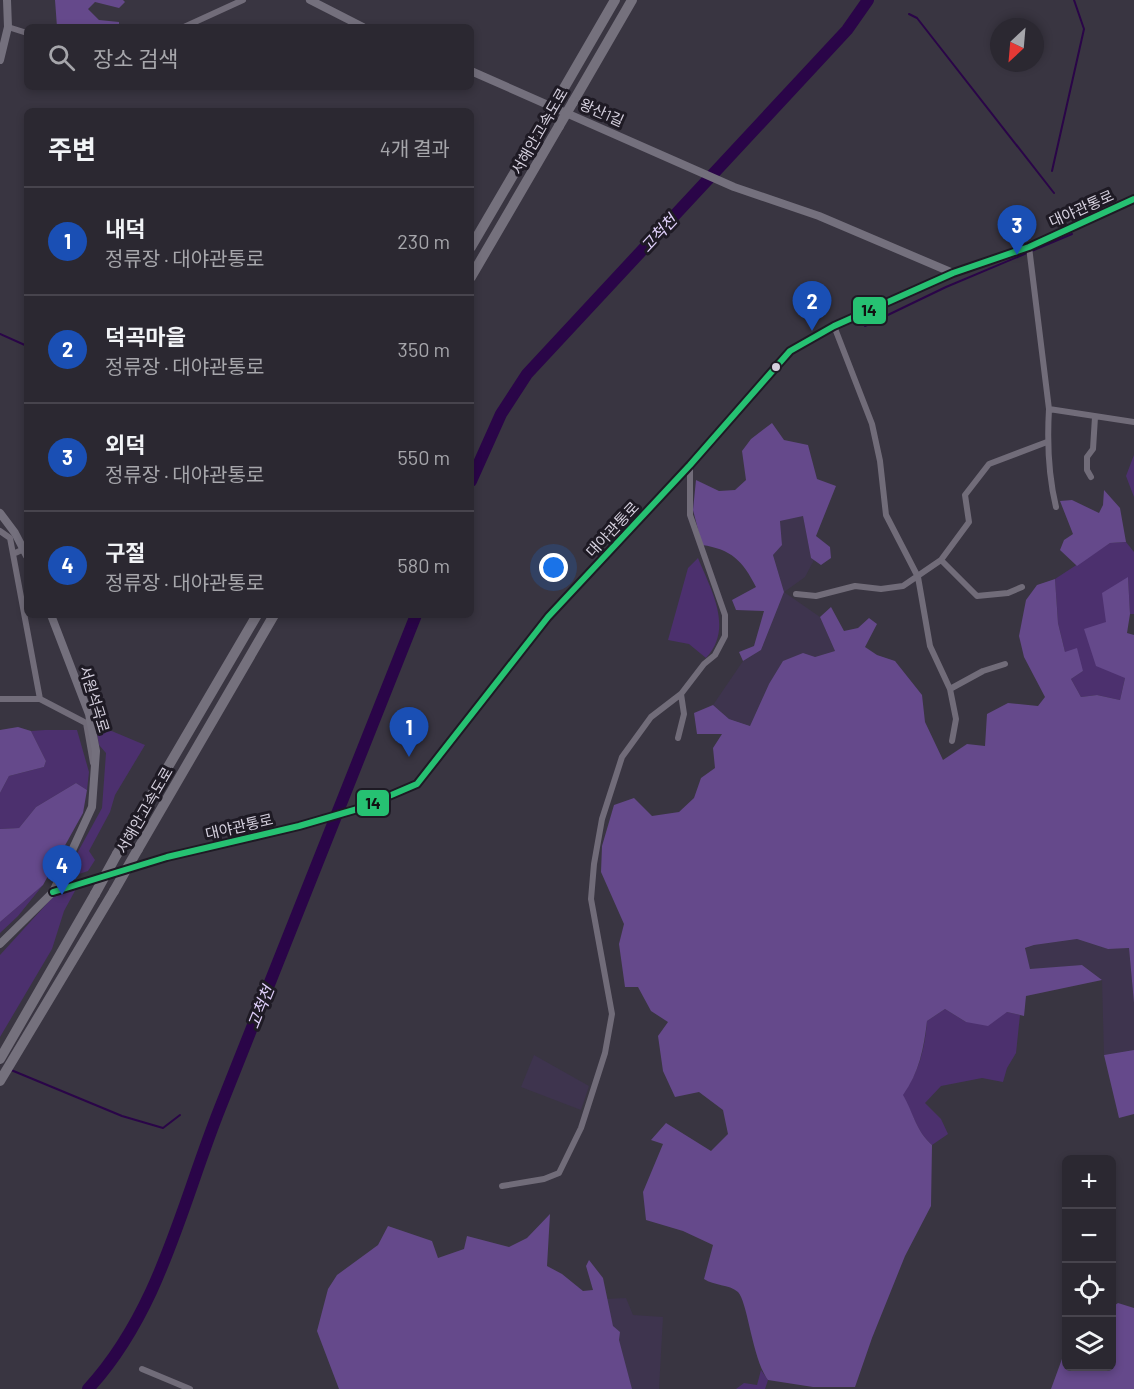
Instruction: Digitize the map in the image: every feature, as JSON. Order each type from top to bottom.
[{"type":"highway","name":"서해안고속도로","points":[[474,242],[615,0]]},
{"type":"highway","name":"서해안고속도로","points":[[474,272],[632,0]]},
{"type":"highway","name":"서해안고속도로","points":[[0,1081],[5,1061],[117,854],[255,618]]},
{"type":"highway","name":"서해안고속도로","points":[[5,1061],[114,891],[272,618]]},
{"type":"main road","points":[[0,60],[8,27],[8,0]]},
{"type":"main road","points":[[310,0],[357,24]]},
{"type":"main road","name":"왕산1길","points":[[474,72],[734,186],[819,216],[953,273]]},
{"type":"main road","name":"대야관통로","points":[[53,892],[167,857],[307,824],[361,808],[417,784],[548,617],[690,465],[790,351],[834,326],[953,273],[1029,250],[1134,199]]},
{"type":"main road","points":[[0,513],[24,552]]},
{"type":"main road","name":"서원석곡로","points":[[0,944],[53,892],[92,807],[96,782],[96,751],[89,714],[52,618]]},
{"type":"street","points":[[190,24],[243,0]]},
{"type":"street","points":[[8,27],[24,32]]},
{"type":"street","points":[[1029,250],[1049,409],[1047,442],[1050,481],[1056,507]]},
{"type":"street","points":[[834,326],[872,424],[880,461],[886,515],[918,577],[930,646],[951,689],[956,719],[952,741]]},
{"type":"street","points":[[1049,409],[1134,422]]},
{"type":"street","points":[[1091,477],[1087,470],[1086,458],[1093,449],[1095,417]]},
{"type":"street","points":[[796,594],[816,596],[855,586],[881,589],[903,586],[918,577],[941,560],[969,522],[965,495],[989,464],[1047,442]]},
{"type":"street","points":[[502,1186],[544,1179],[559,1173],[580,1128],[605,1053],[612,1014],[591,899],[602,819],[622,757],[651,717],[681,694],[704,664],[715,655],[725,636],[724,615],[690,515],[690,465]]},
{"type":"street","points":[[0,531],[13,536],[13,554],[24,613]]},
{"type":"street","points":[[13,554],[24,553]]},
{"type":"street","points":[[941,560],[977,596],[1008,594],[1022,587]]},
{"type":"street","points":[[25,618],[40,699]]},
{"type":"street","points":[[951,689],[983,671],[1005,664]]},
{"type":"street","points":[[678,738],[684,714],[681,694]]},
{"type":"street","points":[[0,699],[40,699],[86,723],[96,782]]},
{"type":"street","points":[[142,1370],[190,1389]]},
{"type":"shaded area","points":[[55,0],[123,0],[125,2],[119,8],[95,2],[88,9],[99,20],[119,22],[119,24],[57,24]]},
{"type":"shaded area","points":[[772,423],[784,440],[808,445],[817,479],[836,486],[816,536],[830,547],[831,558],[821,565],[811,558],[803,516],[780,521],[782,545],[773,555],[784,592],[761,650],[743,661],[739,652],[754,646],[764,611],[736,610],[732,600],[756,587],[741,563],[735,558],[721,550],[702,545],[693,510],[696,480],[719,491],[735,490],[746,480],[742,451],[751,439]]},
{"type":"shaded area","points":[[1134,455],[1134,497],[1126,476]]},
{"type":"shaded area","points":[[1104,490],[1120,508],[1126,542],[1110,543],[1077,566],[1060,550],[1064,540],[1073,534],[1060,501],[1072,500],[1099,513],[1103,505]]},
{"type":"shaded area","points":[[803,515],[811,558],[814,560],[805,577],[784,592],[773,555],[782,545],[780,521]]},
{"type":"shaded area","points":[[1126,542],[1134,552],[1134,614],[1130,614],[1128,578],[1125,678],[1120,700],[1097,695],[1081,697],[1071,679],[1083,671],[1065,652],[1058,623],[1055,579],[1110,543]]},
{"type":"shaded area","points":[[698,558],[714,596],[719,622],[714,646],[706,658],[689,644],[668,640],[688,568]]},
{"type":"shaded area","points":[[1128,577],[1130,614],[1127,633],[1134,635],[1134,1003],[1129,948],[1108,949],[1077,939],[1025,948],[1030,969],[1082,965],[1102,980],[1026,996],[1024,1016],[1007,1012],[988,1026],[966,1022],[945,1009],[927,1021],[920,1060],[909,1087],[903,1095],[919,1128],[932,1145],[931,1206],[905,1256],[855,1387],[813,1387],[768,1380],[758,1359],[742,1298],[738,1292],[730,1288],[704,1279],[713,1245],[683,1231],[646,1220],[643,1192],[663,1144],[651,1140],[666,1123],[711,1151],[728,1134],[723,1110],[699,1092],[675,1097],[663,1071],[658,1036],[668,1022],[651,1011],[638,987],[625,987],[619,944],[624,924],[601,872],[602,846],[614,805],[634,798],[652,816],[679,812],[694,798],[701,778],[715,768],[713,748],[722,734],[697,734],[694,713],[713,705],[729,719],[750,726],[769,684],[783,661],[803,653],[815,657],[835,651],[820,617],[831,607],[844,631],[858,628],[869,618],[877,624],[865,647],[877,655],[895,661],[922,695],[925,722],[943,760],[967,744],[985,746],[987,714],[1008,703],[1038,706],[1045,697],[1024,657],[1019,636],[1026,600],[1037,585],[1055,579],[1058,623],[1065,652],[1077,648],[1083,671],[1071,679],[1081,697],[1097,695],[1120,700],[1125,678],[1096,666],[1084,629],[1106,622],[1102,593]]},
{"type":"shaded area","points":[[784,592],[820,617],[835,651],[815,657],[769,684],[750,726],[729,719],[713,705],[743,661],[761,650]]},
{"type":"shaded area","points":[[95,724],[145,745],[115,795],[110,812],[89,851],[95,860],[88,871],[73,876],[74,859],[102,808],[106,753],[99,745]]},
{"type":"shaded area","points":[[18,727],[31,731],[46,761],[44,767],[9,776],[0,793],[0,730]]},
{"type":"shaded area","points":[[77,730],[89,772],[87,790],[76,783],[36,807],[19,828],[0,829],[0,793],[9,776],[44,767],[46,761],[31,731]]},
{"type":"shaded area","points":[[76,783],[87,790],[83,813],[43,885],[0,922],[0,829],[19,828],[36,807]]},
{"type":"shaded area","points":[[43,885],[18,916],[0,933],[0,922]]},
{"type":"shaded area","points":[[76,889],[64,911],[52,949],[0,1037],[0,955],[53,897]]},
{"type":"shaded area","points":[[1077,939],[1108,949],[1129,948],[1134,1003],[1134,1050],[1104,1055],[1102,980],[1082,965],[1030,970],[1025,949],[1034,945]]},
{"type":"shaded area","points":[[945,1009],[966,1022],[1007,1012],[1020,1015],[1016,1053],[1007,1068],[1003,1082],[982,1078],[941,1086],[925,1103],[941,1119],[948,1134],[932,1145],[919,1128],[902,1095],[913,1078],[920,1060],[927,1021]]},
{"type":"shaded area","points":[[1134,1050],[1134,1114],[1119,1118],[1104,1055]]},
{"type":"shaded area","points":[[534,1055],[589,1086],[581,1110],[521,1087]]},
{"type":"shaded area","points":[[550,1214],[547,1266],[562,1274],[583,1291],[593,1290],[586,1266],[589,1260],[603,1278],[613,1326],[620,1332],[619,1340],[632,1389],[339,1389],[317,1331],[328,1289],[337,1275],[378,1245],[388,1226],[432,1241],[438,1258],[464,1249],[467,1236],[509,1247],[527,1238]]},
{"type":"shaded area","points":[[626,1298],[633,1315],[663,1317],[659,1389],[632,1389],[605,1299]]},
{"type":"shaded area","points":[[1116,1304],[1134,1308],[1134,1389],[1051,1389],[1062,1359],[1062,1371],[1116,1371]]},
{"type":"shaded area","points":[[761,1370],[768,1380],[765,1389],[736,1389],[744,1383],[757,1385]]},
{"type":"waterway","name":"고척천","points":[[474,474],[501,414],[527,374],[847,30],[868,0]]},
{"type":"waterway","points":[[1052,171],[1084,29],[1074,0]]},
{"type":"waterway","points":[[909,14],[917,18],[1054,193]]},
{"type":"waterway","points":[[865,326],[946,287],[1072,234]]},
{"type":"waterway","points":[[0,334],[24,345]]},
{"type":"waterway","name":"고척천","points":[[88,1389],[113,1358],[134,1326],[167,1255],[220,1108],[415,618]]},
{"type":"waterway","points":[[11,1070],[122,1116],[163,1128],[180,1115]]},
{"type":"transit line","name":"14","points":[[53,892],[167,857],[299,826],[361,808],[417,784],[548,617],[690,465],[790,351],[834,326],[953,273],[1029,247],[1134,199]]},
{"type":"place","name":"외덕","points":[[1017,255]]},
{"type":"place","name":"덕곡마을","points":[[812,331]]},
{"type":"place","name":"내덕","points":[[409,757]]},
{"type":"place","name":"구절","points":[[62,895]]}]
